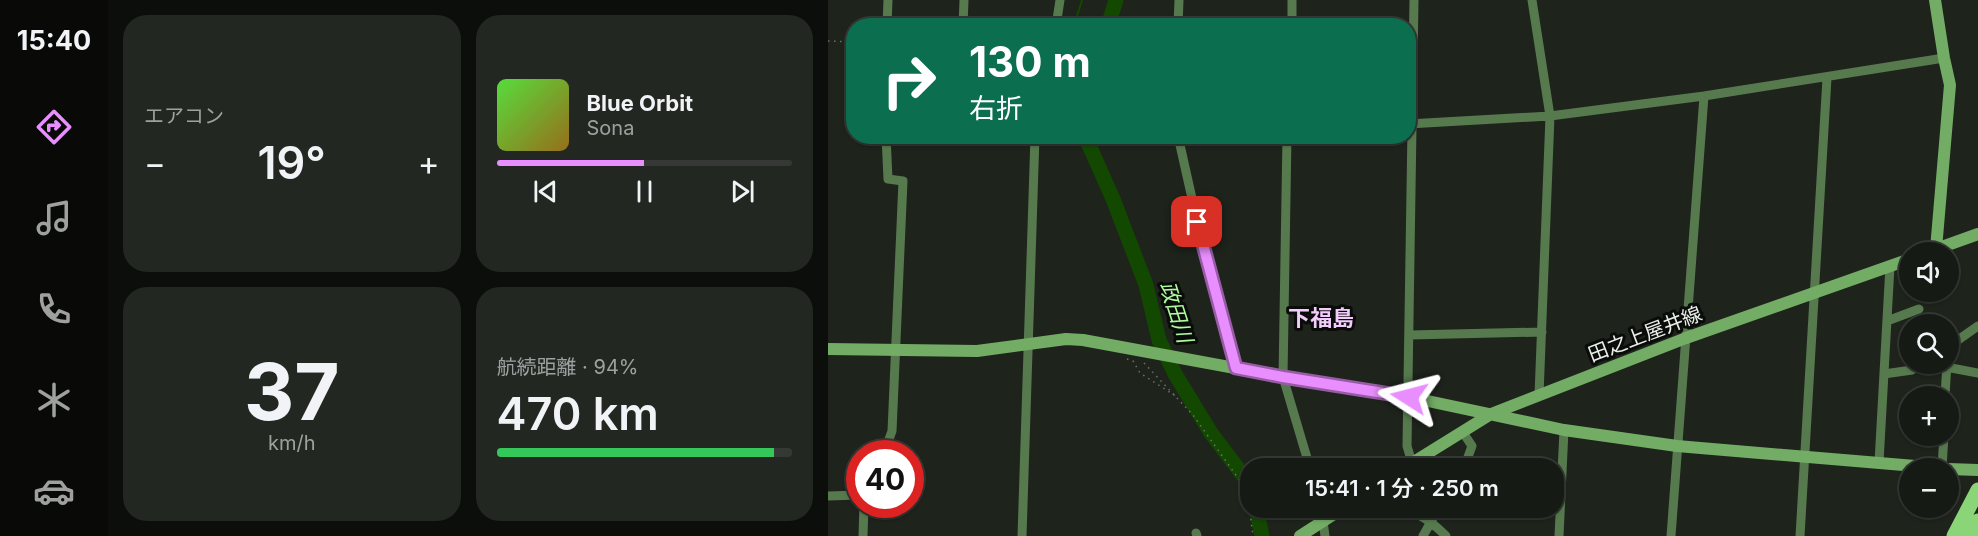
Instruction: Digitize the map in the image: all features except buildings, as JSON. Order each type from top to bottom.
[{"type":"main road","points":[[1954,536],[1978,490]]},
{"type":"main road","points":[[1970,536],[1978,521]]},
{"type":"street","points":[[887,18],[888,0]]},
{"type":"street","points":[[963,18],[964,0]]},
{"type":"street","points":[[1057,18],[1060,0]]},
{"type":"street","points":[[1178,18],[1179,0]]},
{"type":"street","points":[[1292,0],[1292,18]]},
{"type":"street","points":[[1413,18],[1414,0]]},
{"type":"street","points":[[1532,0],[1550,116],[1539,395]]},
{"type":"street","points":[[1933,242],[1950,85],[1935,0]]},
{"type":"street","points":[[1416,124],[1550,116],[1827,78],[1944,58]]},
{"type":"street","points":[[1800,536],[1827,78]]},
{"type":"street","points":[[1671,536],[1704,96]]},
{"type":"street","points":[[886,144],[888,179],[903,181],[892,431],[889,440]]},
{"type":"street","points":[[1022,536],[1035,144]]},
{"type":"street","points":[[1180,144],[1202,243],[1236,368]]},
{"type":"street","points":[[1287,144],[1283,377],[1307,458]]},
{"type":"street","points":[[1407,458],[1410,335],[1410,144]]},
{"type":"street","points":[[1955,242],[1978,234]]},
{"type":"street","name":"田之上屋井線","points":[[1421,458],[1491,414],[1686,338],[1899,263]]},
{"type":"street","points":[[1879,462],[1890,266]]},
{"type":"street","points":[[1887,321],[1920,309]]},
{"type":"street","points":[[1959,339],[1978,326]]},
{"type":"street","points":[[1410,335],[1542,332]]},
{"type":"street","points":[[828,349],[977,351],[1066,339],[1083,340],[1283,377],[1409,397],[1564,430],[1677,446],[1899,464]]},
{"type":"street","points":[[1959,368],[1978,372]]},
{"type":"street","points":[[1884,374],[1899,372]]},
{"type":"street","points":[[1558,536],[1564,430]]},
{"type":"street","points":[[1462,431],[1472,446],[1468,458]]},
{"type":"street","points":[[1959,469],[1978,470]]},
{"type":"street","points":[[828,496],[846,495]]},
{"type":"street","points":[[863,536],[864,518]]},
{"type":"street","points":[[1300,536],[1321,518]]},
{"type":"street","points":[[1324,536],[1325,518]]},
{"type":"street","points":[[1424,518],[1446,536]]},
{"type":"street","points":[[1423,536],[1433,518]]},
{"type":"path","points":[[828,41],[846,42]]},
{"type":"path","points":[[1137,349],[1145,366],[1180,399],[1238,478],[1249,505],[1253,536]]},
{"type":"path","points":[[1123,358],[1133,361],[1140,373],[1180,399]]},
{"type":"waterway","points":[[1076,18],[1082,0]]},
{"type":"waterway","name":"政田川","points":[[1110,18],[1116,0]]},
{"type":"waterway","name":"政田川","points":[[1089,144],[1113,199],[1146,285],[1159,340],[1175,374],[1211,433],[1240,471]]},
{"type":"waterway","name":"政田川","points":[[1258,518],[1262,536]]},
{"type":"district","name":"下福島","points":[[1321,318]]},
{"type":"route","points":[[1197,222],[1236,368],[1409,397]]}]
